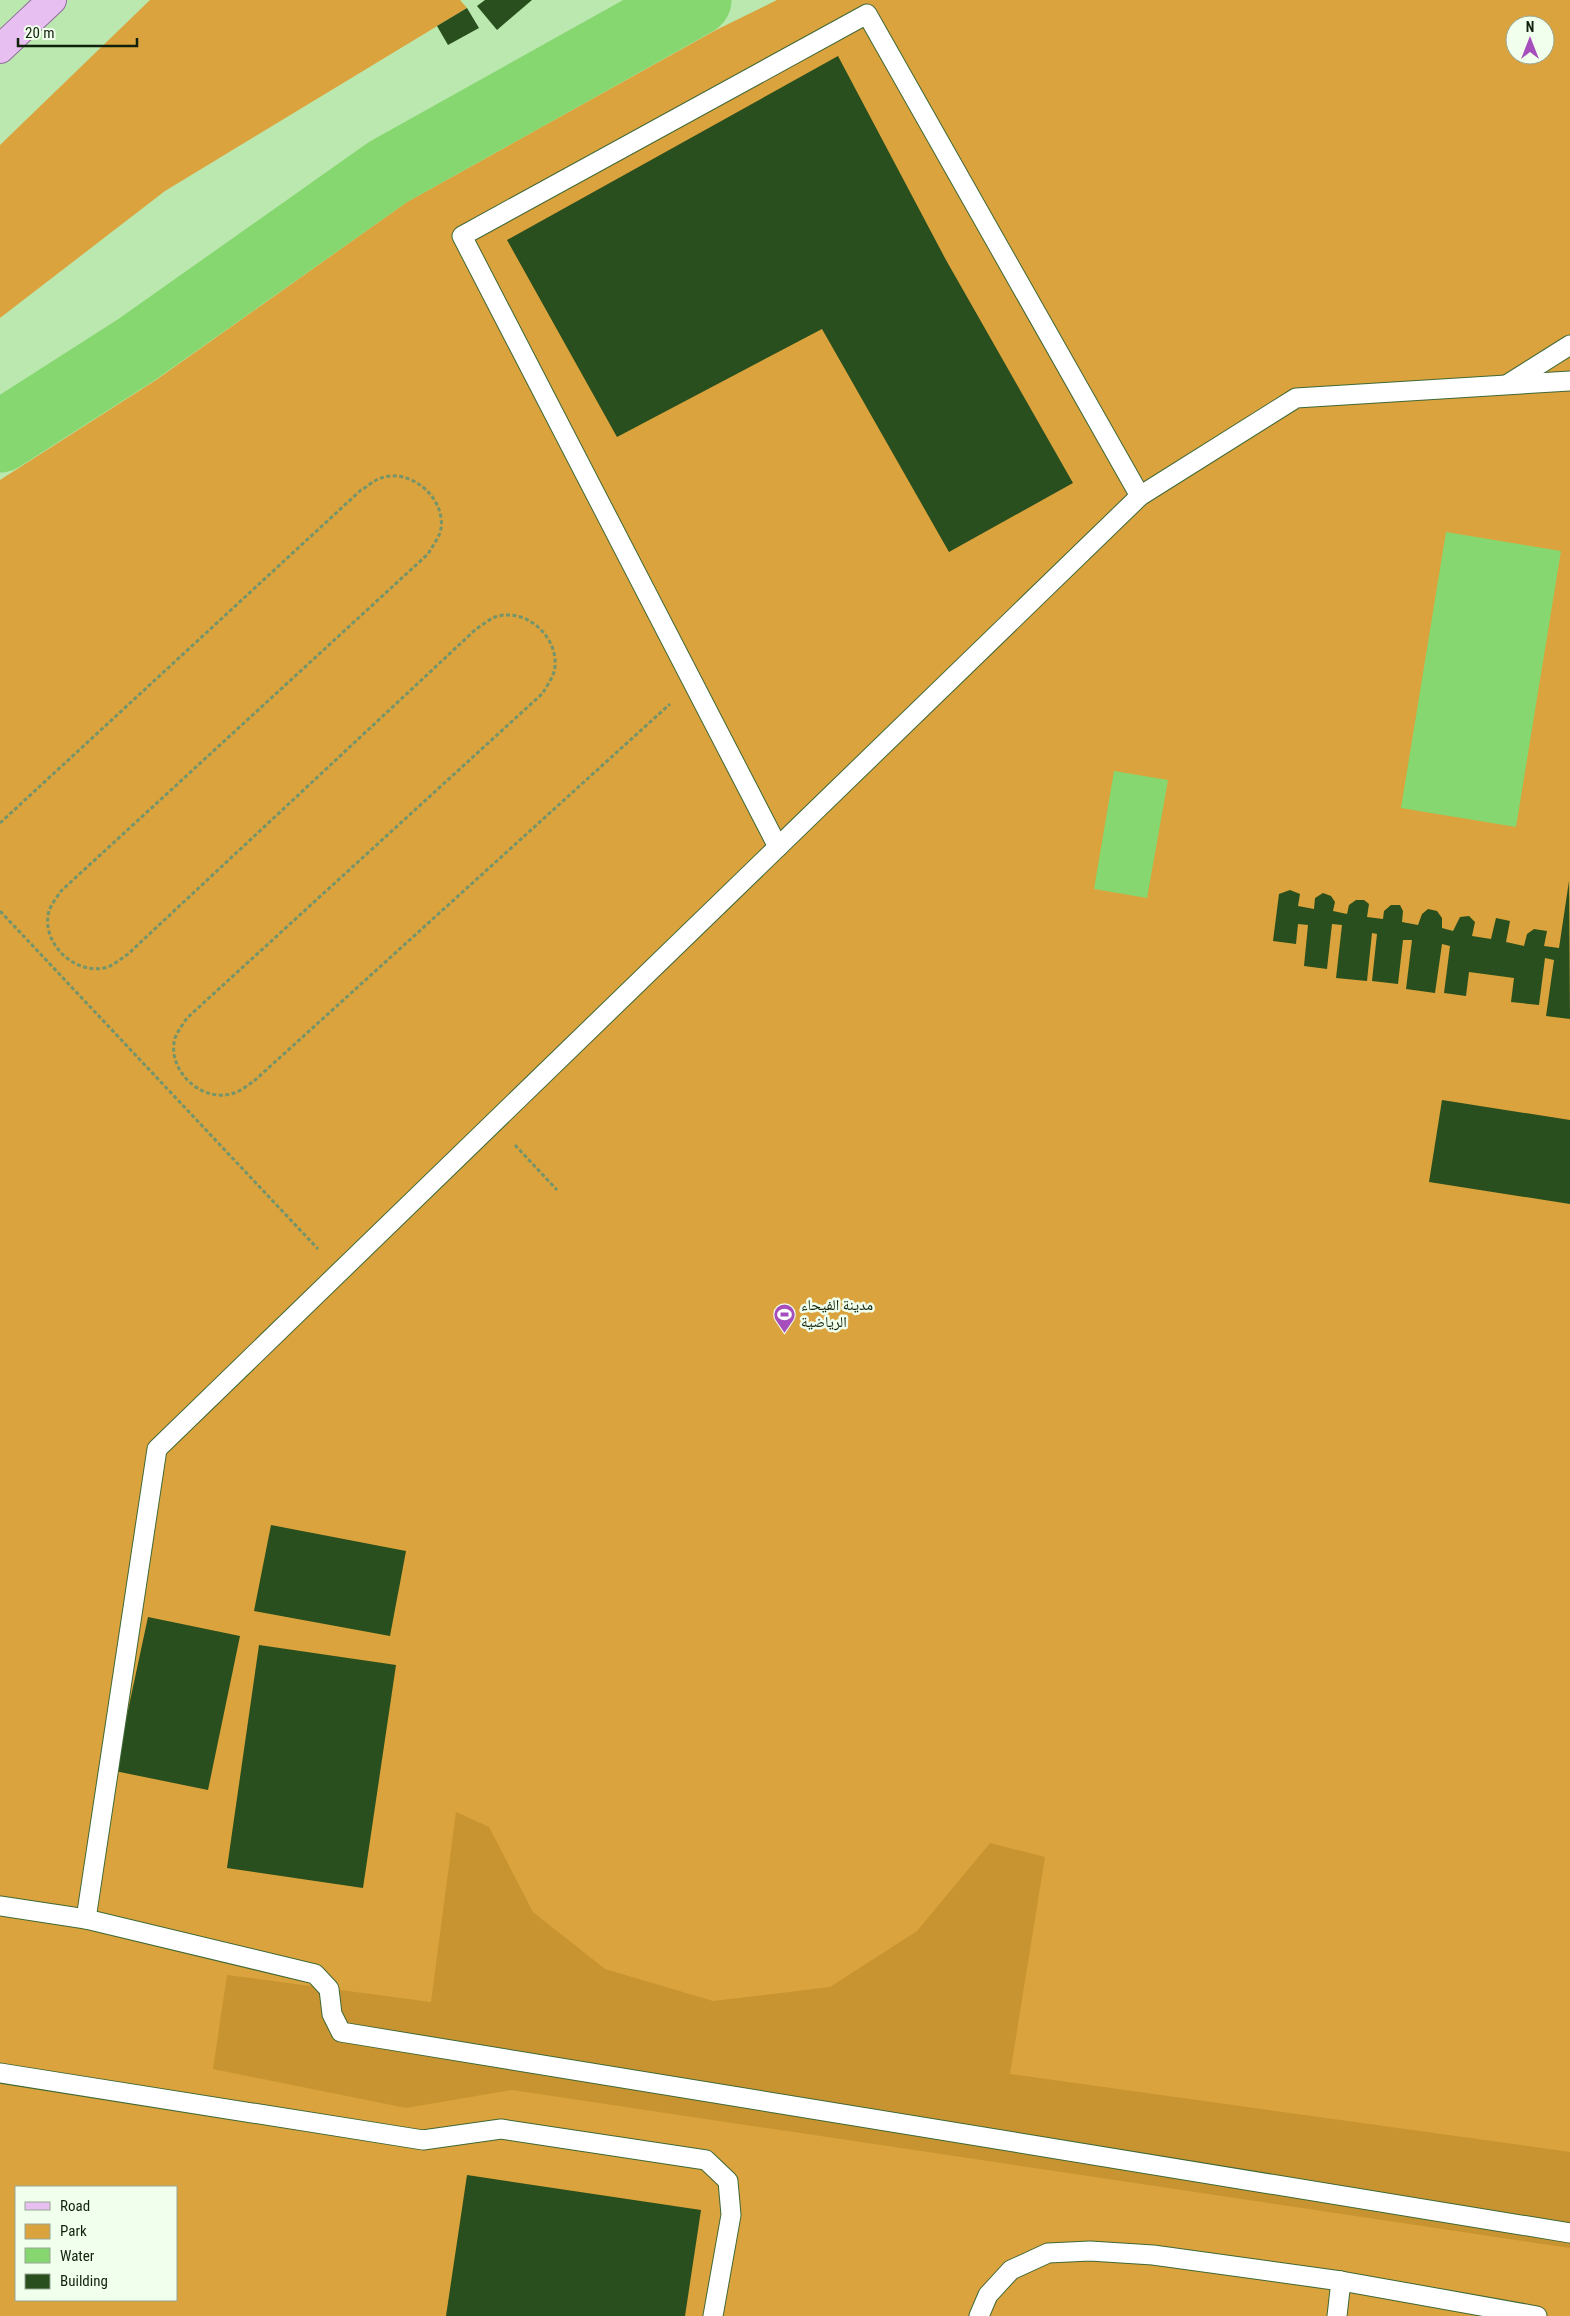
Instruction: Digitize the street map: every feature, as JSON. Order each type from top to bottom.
[{"type":"main road","points":[[0,49],[52,0]]},
{"type":"lane","points":[[778,847],[462,236],[867,14],[1140,496]]},
{"type":"lane","points":[[1507,385],[1570,345]]},
{"type":"lane","points":[[86,1919],[157,1449],[1140,496],[1296,398],[1570,381]]},
{"type":"lane","points":[[0,1906],[86,1919],[316,1974],[329,1989],[332,2014],[341,2032],[1570,2234]]},
{"type":"lane","points":[[0,2073],[423,2140],[501,2129],[706,2160],[728,2181],[731,2215],[714,2316]]},
{"type":"lane","points":[[979,2316],[988,2295],[1012,2270],[1048,2253],[1090,2251],[1153,2255],[1342,2281],[1537,2316]]},
{"type":"lane","points":[[1336,2316],[1342,2281]]},
{"type":"path","points":[[0,823],[361,490],[381,478],[405,477],[427,488],[439,509],[440,532],[428,554],[61,891],[49,912],[50,936],[62,956],[84,968],[108,967],[128,954],[475,630],[495,617],[520,616],[540,628],[553,648],[554,672],[543,693],[187,1018],[175,1039],[176,1063],[188,1083],[210,1094],[234,1094],[254,1081],[693,683]]},
{"type":"path","points":[[0,911],[340,1272]]},
{"type":"path","points":[[494,1123],[556,1190]]},
{"type":"green space","points":[[150,0],[460,0],[467,8],[165,191],[0,318],[0,145]]},
{"type":"green space","name":"مدينة الفيحاء الرياضية","points":[[777,0],[1570,0],[1570,2316],[0,2316],[0,480],[156,380],[407,202],[716,30]]},
{"type":"shaded area","points":[[456,1812],[489,1827],[533,1912],[605,1969],[713,2001],[830,1987],[917,1931],[990,1843],[1045,1857],[1010,2074],[1570,2152],[1570,2248],[512,2090],[406,2108],[213,2069],[227,1975],[431,2002]]},
{"type":"water","points":[[1446,532],[1561,551],[1516,827],[1401,808]]},
{"type":"water","points":[[1114,771],[1168,780],[1147,898],[1094,889]]},
{"type":"building","points":[[485,0],[532,0],[497,30],[477,6]]},
{"type":"building","points":[[467,8],[479,28],[448,45],[437,26]]},
{"type":"building","points":[[838,56],[946,260],[1073,483],[949,552],[822,329],[617,437],[507,240]]},
{"type":"building","points":[[1569,881],[1570,1019],[1546,1016],[1554,960],[1545,958],[1539,1005],[1511,1002],[1514,978],[1469,972],[1466,996],[1444,993],[1450,946],[1442,944],[1435,993],[1406,989],[1412,940],[1403,940],[1398,984],[1372,981],[1377,934],[1372,933],[1367,981],[1336,978],[1342,925],[1332,924],[1327,969],[1304,966],[1308,925],[1298,924],[1296,944],[1273,941],[1279,894],[1290,890],[1300,894],[1298,906],[1314,909],[1315,898],[1323,893],[1331,896],[1335,902],[1333,911],[1347,914],[1349,905],[1356,900],[1364,900],[1369,904],[1367,917],[1383,919],[1384,911],[1391,905],[1400,905],[1403,911],[1402,922],[1418,925],[1422,914],[1428,909],[1437,911],[1442,918],[1442,928],[1453,931],[1460,917],[1469,916],[1475,922],[1472,936],[1491,939],[1496,918],[1510,921],[1506,942],[1524,946],[1527,934],[1534,929],[1547,931],[1544,946],[1559,948]]},
{"type":"building","points":[[1442,1100],[1570,1120],[1570,1204],[1429,1182]]},
{"type":"building","points":[[271,1525],[406,1551],[390,1636],[254,1611]]},
{"type":"building","points":[[148,1617],[240,1636],[208,1790],[115,1771]]},
{"type":"building","points":[[259,1645],[396,1665],[363,1888],[227,1868]]},
{"type":"building","points":[[467,2175],[701,2210],[685,2316],[446,2316]]},
{"type":"waterway","points":[[0,437],[136,350],[388,172],[696,0]]},
{"type":"place","name":"مدينة الفيحاء الرياضية","points":[[785,1333]]}]
